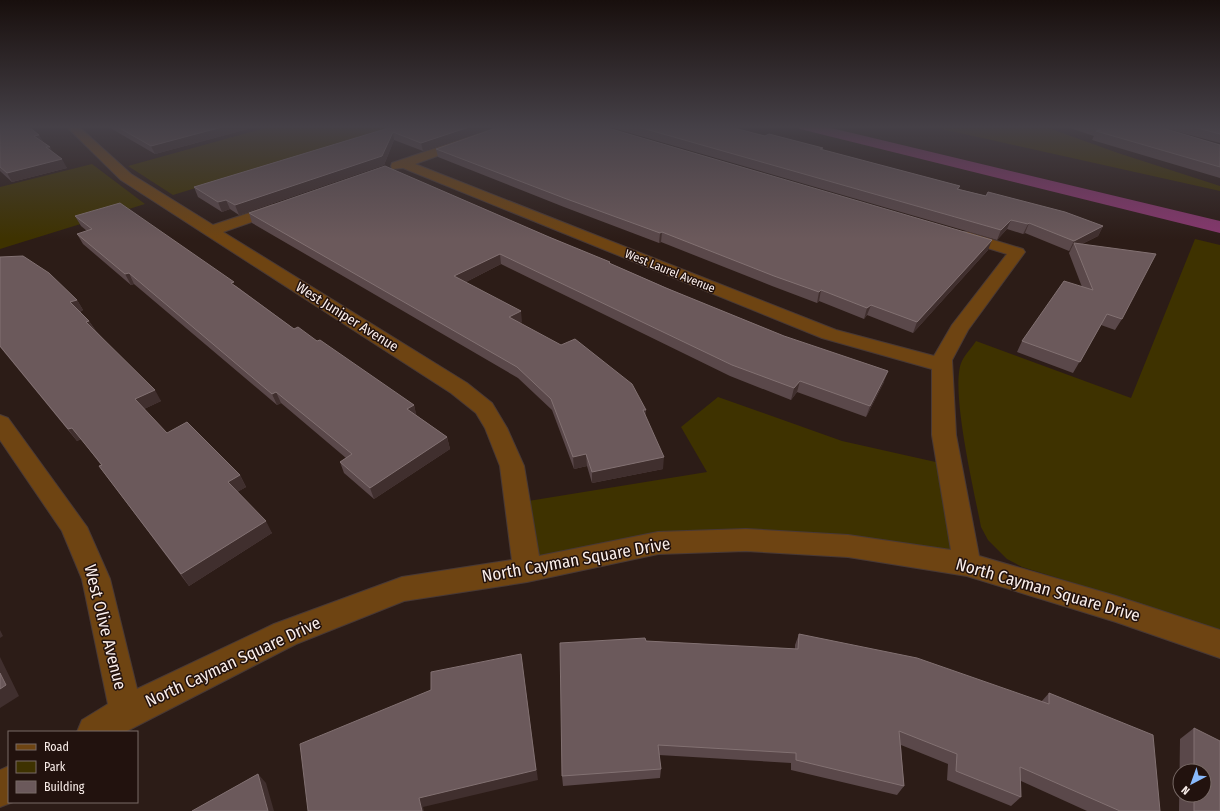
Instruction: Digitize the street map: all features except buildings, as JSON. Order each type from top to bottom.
[{"type":"street","name":"West Juniper Avenue","points":[[111,164],[118,171],[211,231],[459,388],[484,408],[496,428],[512,466],[527,570]]},
{"type":"street","points":[[381,172],[403,164]]},
{"type":"street","name":"West Laurel Avenue","points":[[403,164],[829,334],[942,365]]},
{"type":"street","points":[[211,231],[293,203]]},
{"type":"street","points":[[949,232],[1017,252],[959,329],[942,360],[944,435],[967,564]]},
{"type":"street","name":"West Olive Avenue","points":[[0,423],[74,527],[96,579],[126,712]]},
{"type":"street","name":"North Cayman Square Drive","points":[[96,731],[126,712],[285,634],[402,589],[527,570],[658,543],[746,540],[848,546],[967,564],[1116,608],[1220,644]]},
{"type":"green space","points":[[92,164],[145,204],[0,249],[0,187]]},
{"type":"green space","points":[[136,164],[275,164],[173,195],[128,166]]},
{"type":"green space","points":[[1098,164],[1152,164],[1220,186],[1220,191]]},
{"type":"green space","points":[[1195,239],[1220,245],[1220,632],[1022,567],[1007,559],[988,540],[981,527],[964,441],[959,393],[959,374],[962,361],[976,341],[1131,398]]},
{"type":"green space","points":[[718,397],[842,441],[949,465],[967,564],[658,543],[527,570],[516,503],[707,472],[681,427]]},
{"type":"waterway","points":[[961,164],[1220,227]]}]
